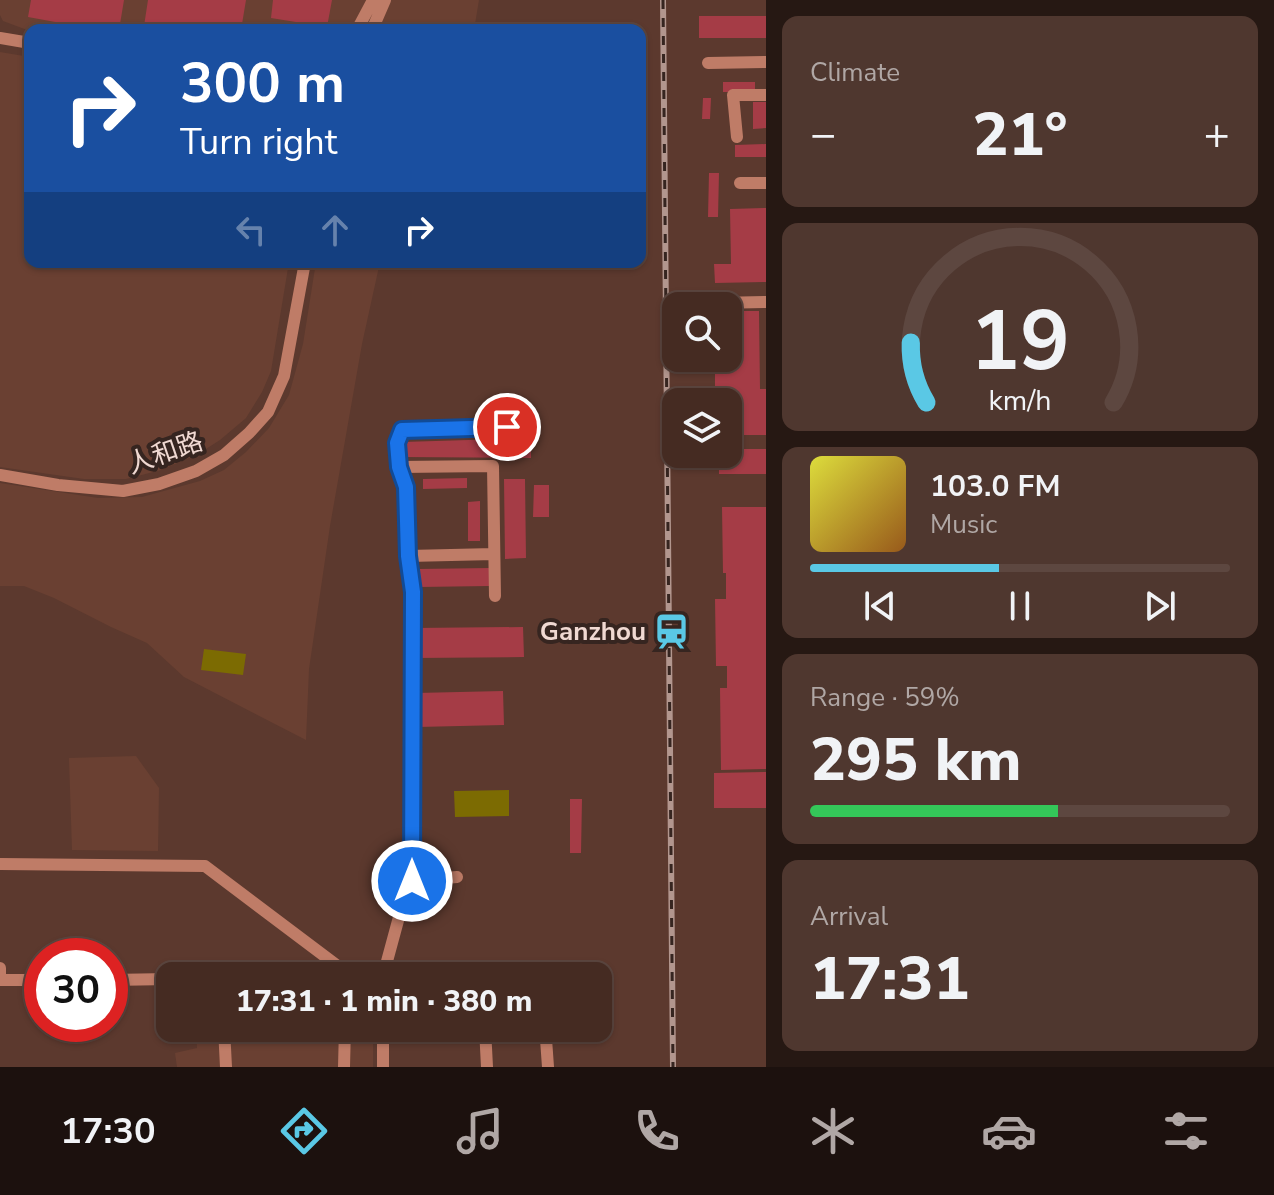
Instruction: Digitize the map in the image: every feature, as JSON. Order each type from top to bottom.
[{"type":"street","points":[[360,24],[373,0]]},
{"type":"street","points":[[375,24],[385,0]]},
{"type":"street","points":[[0,38],[24,42]]},
{"type":"street","points":[[708,63],[766,62]]},
{"type":"street","points":[[737,137],[733,95],[766,95]]},
{"type":"street","points":[[740,183],[766,183]]},
{"type":"street","name":"人和路","points":[[0,475],[58,485],[123,491],[159,484],[196,471],[224,455],[268,412],[284,376],[304,268]]},
{"type":"street","points":[[742,302],[766,302]]},
{"type":"street","points":[[387,962],[412,881],[413,592],[408,556],[406,487],[399,467],[397,443],[402,430],[507,427]]},
{"type":"street","points":[[399,467],[493,466],[495,596]]},
{"type":"street","points":[[408,556],[494,554]]},
{"type":"street","points":[[0,864],[205,866],[332,962]]},
{"type":"street","points":[[412,881],[457,877]]},
{"type":"street","points":[[0,968],[0,980],[24,980]]},
{"type":"street","points":[[128,980],[156,979]]},
{"type":"street","points":[[225,1042],[226,1067]]},
{"type":"street","points":[[344,1067],[345,1042]]},
{"type":"street","points":[[383,1042],[383,1067]]},
{"type":"street","points":[[486,1042],[487,1067]]},
{"type":"street","points":[[546,1042],[548,1067]]},
{"type":"shaded area","points":[[0,0],[479,0],[475,24],[24,24],[24,29],[3,21]]},
{"type":"shaded area","points":[[0,52],[24,56],[24,268],[288,268],[271,371],[246,418],[220,440],[198,454],[161,470],[126,479],[84,479],[0,467]]},
{"type":"shaded area","points":[[315,268],[379,268],[330,526],[309,669],[306,740],[184,677],[147,643],[24,586],[0,586],[0,483],[98,498],[142,497],[200,481],[224,470],[269,428],[289,395],[303,344]]},
{"type":"shaded area","points":[[204,649],[246,654],[243,675],[201,670]]},
{"type":"shaded area","points":[[136,756],[159,788],[158,851],[72,850],[69,758]]},
{"type":"shaded area","points":[[509,790],[509,816],[455,817],[454,791]]},
{"type":"shaded area","points":[[197,1042],[373,1042],[373,1067],[177,1067],[175,1053],[197,1048]]},
{"type":"building","points":[[31,0],[124,0],[120,24],[66,24],[28,17]]},
{"type":"building","points":[[148,0],[246,0],[242,24],[144,24]]},
{"type":"building","points":[[273,0],[332,0],[328,24],[271,18]]},
{"type":"building","points":[[699,16],[766,16],[766,38],[699,38]]},
{"type":"building","points":[[723,82],[755,82],[755,92],[723,92]]},
{"type":"building","points":[[703,98],[711,98],[710,119],[702,119]]},
{"type":"building","points":[[753,102],[766,102],[766,128],[753,129]]},
{"type":"building","points":[[766,144],[766,157],[735,157],[735,145]]},
{"type":"building","points":[[709,173],[719,173],[718,217],[708,217]]},
{"type":"building","points":[[766,208],[766,282],[715,283],[714,264],[731,264],[730,209]]},
{"type":"building","points":[[742,311],[759,311],[760,389],[766,389],[766,435],[742,435],[742,388],[715,388],[715,372],[742,372]]},
{"type":"building","points":[[531,438],[531,458],[402,457],[402,442]]},
{"type":"building","points":[[742,449],[766,449],[766,474],[719,474],[719,468],[742,468]]},
{"type":"building","points":[[467,478],[467,488],[423,489],[423,479]]},
{"type":"building","points":[[504,479],[525,479],[526,558],[505,559]]},
{"type":"building","points":[[534,485],[549,485],[549,517],[533,517]]},
{"type":"building","points":[[480,501],[480,541],[468,541],[468,502]]},
{"type":"building","points":[[722,507],[766,507],[766,769],[721,770],[720,688],[727,688],[727,666],[716,666],[715,599],[726,599]]},
{"type":"building","points":[[490,568],[490,586],[419,587],[418,569]]},
{"type":"building","points":[[523,627],[524,657],[414,658],[414,628]]},
{"type":"building","points":[[503,691],[504,725],[417,727],[416,693]]},
{"type":"building","points":[[766,772],[766,808],[714,808],[714,773]]},
{"type":"building","points":[[570,799],[582,799],[581,853],[570,853]]},
{"type":"railway","points":[[663,0],[673,1067]]},
{"type":"place","name":"Ganzhou","points":[[672,631]]},
{"type":"route","points":[[412,881],[413,592],[408,556],[406,487],[399,467],[397,443],[402,430],[507,427]]}]
